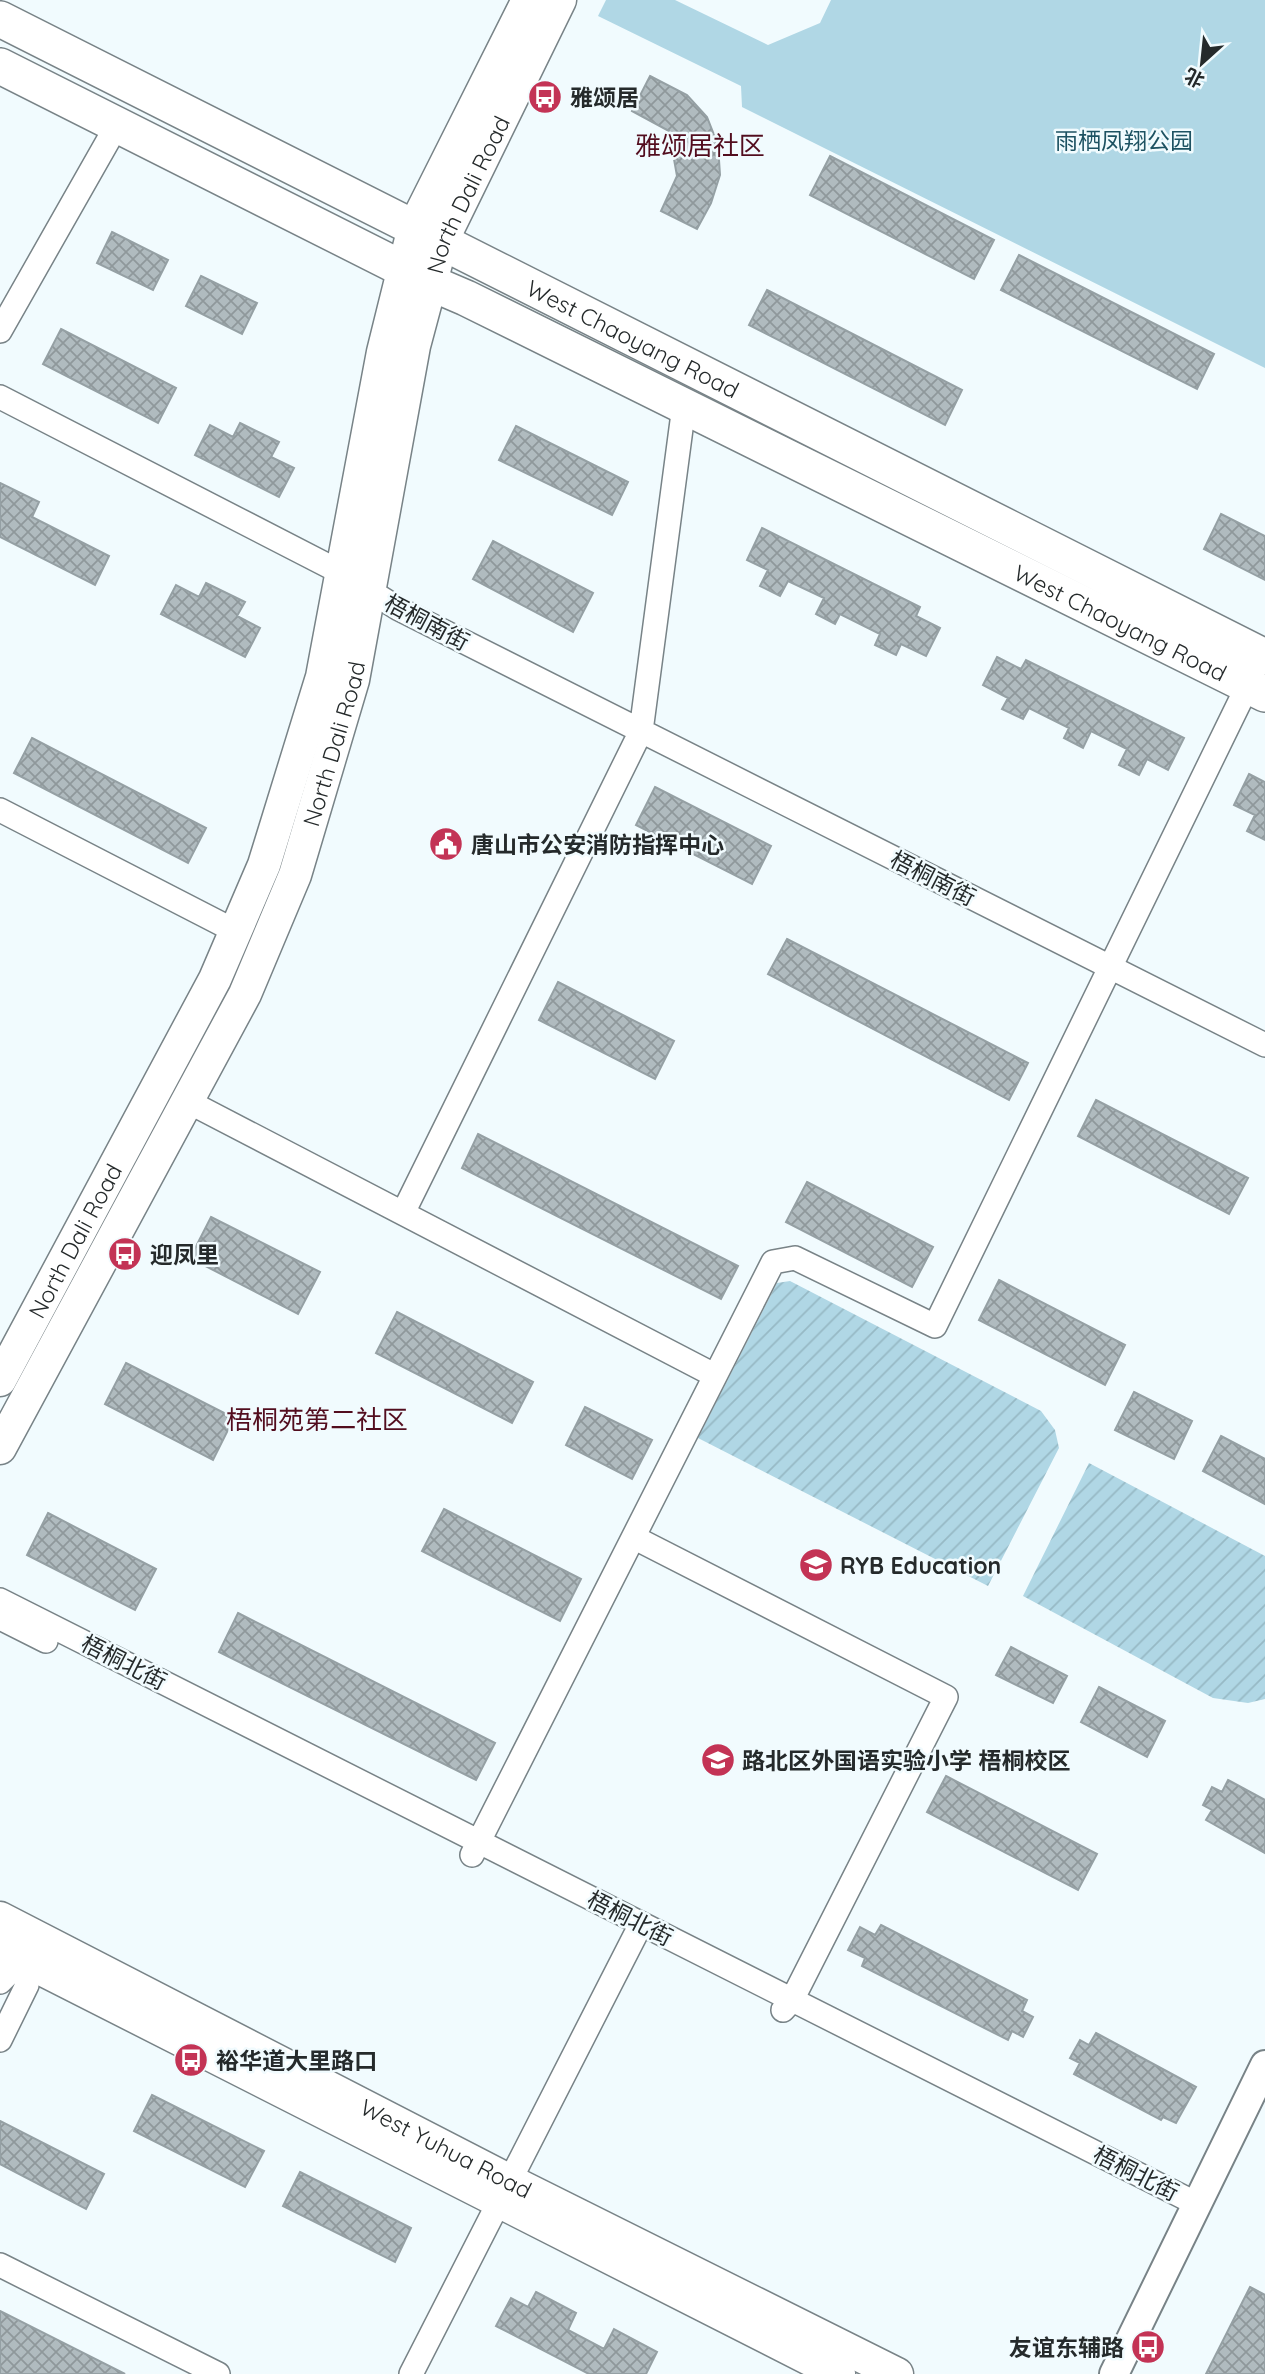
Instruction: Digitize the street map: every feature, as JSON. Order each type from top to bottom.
[{"type":"main road","name":"North Dali Road","points":[[0,1380],[215,979],[264,865],[322,677],[342,573],[428,234],[528,0]]},
{"type":"main road","name":"North Dali Road","points":[[428,234],[560,0]]},
{"type":"main road","name":"West Chaoyang Road","points":[[0,19],[428,234],[1260,673]]},
{"type":"main road","name":"West Chaoyang Road","points":[[0,66],[416,276],[684,406],[1260,673]]},
{"type":"main road","name":"North Dali Road","points":[[0,1448],[245,994],[295,875],[353,680],[414,345],[416,276]]},
{"type":"main road","name":"West Yuhua Road","points":[[0,1918],[839,2374]]},
{"type":"main road","name":"West Yuhua Road","points":[[11,1954],[503,2191],[897,2374]]},
{"type":"street","points":[[0,331],[117,125]]},
{"type":"street","points":[[0,397],[342,573]]},
{"type":"street","points":[[403,1213],[642,725],[684,406]]},
{"type":"street","name":"梧桐南街","points":[[370,591],[399,609],[642,725],[1113,963],[1265,1045]]},
{"type":"street","points":[[476,1849],[773,1262],[795,1258],[935,1326],[1113,963],[1260,673]]},
{"type":"street","points":[[0,810],[237,932]]},
{"type":"street","name":"梧桐南街","points":[[1113,963],[1265,1034]]},
{"type":"street","points":[[187,1101],[714,1375]]},
{"type":"street","points":[[635,1538],[946,1697],[788,2005]]},
{"type":"street","name":"梧桐北街","points":[[0,1600],[476,1849]]},
{"type":"street","name":"梧桐北街","points":[[0,1618],[1195,2203]]},
{"type":"street","points":[[411,2374],[637,1930]]},
{"type":"street","points":[[0,1982],[11,1954]]},
{"type":"street","points":[[0,2040],[27,1985],[11,1954]]},
{"type":"street","points":[[1114,2374],[1265,2064]]},
{"type":"street","points":[[0,2265],[218,2374]]},
{"type":"green space","name":"雨栖凤翔公园","points":[[606,0],[675,0],[768,45],[820,23],[831,0],[1265,0],[1265,368],[742,107],[741,86],[598,16]]},
{"type":"green space","points":[[790,1281],[1041,1411],[1055,1430],[1059,1448],[988,1586],[698,1438],[777,1283]]},
{"type":"green space","points":[[1089,1463],[1265,1556],[1265,1699],[1248,1703],[1213,1698],[1023,1596]]},
{"type":"building","points":[[650,76],[687,95],[707,117],[718,145],[720,175],[711,203],[697,229],[661,211],[677,176],[669,131],[632,111]]},
{"type":"building","points":[[830,156],[994,240],[974,279],[810,195]]},
{"type":"building","points":[[112,232],[168,260],[153,290],[97,263]]},
{"type":"building","points":[[1019,255],[1214,354],[1197,389],[1001,290]]},
{"type":"building","points":[[201,276],[257,303],[242,334],[186,306]]},
{"type":"building","points":[[767,290],[962,390],[945,425],[749,325]]},
{"type":"building","points":[[61,329],[176,388],[158,423],[43,364]]},
{"type":"building","points":[[240,423],[279,442],[271,457],[294,468],[279,497],[195,455],[210,425],[233,437]]},
{"type":"building","points":[[516,426],[628,482],[612,515],[499,460]]},
{"type":"building","points":[[0,483],[39,502],[32,517],[109,556],[95,585],[0,537]]},
{"type":"building","points":[[1221,514],[1265,536],[1265,580],[1204,549]]},
{"type":"building","points":[[762,528],[920,607],[916,616],[940,628],[926,656],[901,644],[896,655],[875,645],[880,634],[840,614],[835,624],[816,614],[824,598],[788,581],[780,596],[760,586],[768,570],[747,560]]},
{"type":"building","points":[[493,541],[593,593],[573,632],[473,579]]},
{"type":"building","points":[[206,583],[245,602],[237,616],[260,628],[245,657],[161,614],[176,585],[199,597]]},
{"type":"building","points":[[997,657],[1021,669],[1026,660],[1184,738],[1168,770],[1147,759],[1139,775],[1119,765],[1127,749],[1091,731],[1083,748],[1064,738],[1069,728],[1029,708],[1023,719],[1002,709],[1008,698],[983,685]]},
{"type":"building","points":[[32,738],[206,828],[188,863],[14,773]]},
{"type":"building","points":[[1249,774],[1265,782],[1265,840],[1247,831],[1255,815],[1234,805]]},
{"type":"building","points":[[655,787],[771,846],[752,884],[636,825]]},
{"type":"building","points":[[787,939],[1028,1063],[1009,1100],[768,974]]},
{"type":"building","points":[[558,982],[674,1041],[655,1079],[539,1020]]},
{"type":"building","points":[[1096,1100],[1248,1178],[1229,1214],[1078,1136]]},
{"type":"building","points":[[478,1134],[738,1266],[721,1299],[462,1168]]},
{"type":"building","points":[[807,1182],[933,1247],[912,1287],[786,1222]]},
{"type":"building","points":[[211,1217],[320,1272],[298,1314],[190,1258]]},
{"type":"building","points":[[999,1280],[1125,1345],[1105,1385],[979,1320]]},
{"type":"building","points":[[397,1312],[533,1382],[512,1423],[376,1353]]},
{"type":"building","points":[[126,1363],[234,1418],[213,1460],[105,1404]]},
{"type":"building","points":[[1134,1392],[1192,1421],[1174,1459],[1115,1430]]},
{"type":"building","points":[[585,1407],[652,1440],[632,1479],[566,1445]]},
{"type":"building","points":[[1221,1436],[1265,1459],[1265,1504],[1203,1471]]},
{"type":"building","points":[[444,1509],[581,1579],[560,1621],[422,1551]]},
{"type":"building","points":[[48,1513],[156,1569],[135,1610],[27,1555]]},
{"type":"building","points":[[238,1613],[495,1743],[476,1780],[219,1652]]},
{"type":"building","points":[[1011,1647],[1067,1676],[1053,1703],[996,1675]]},
{"type":"building","points":[[1099,1687],[1165,1721],[1147,1757],[1081,1722]]},
{"type":"building","points":[[946,1776],[1097,1854],[1078,1890],[927,1812]]},
{"type":"building","points":[[1228,1780],[1265,1800],[1265,1853],[1206,1820],[1212,1810],[1203,1805],[1212,1787],[1222,1792]]},
{"type":"building","points":[[881,1925],[1027,2000],[1022,2011],[1033,2017],[1023,2037],[1012,2031],[1008,2040],[862,1966],[865,1958],[848,1950],[860,1927],[875,1935]]},
{"type":"building","points":[[1096,2033],[1196,2087],[1176,2123],[1163,2117],[1161,2120],[1074,2074],[1080,2063],[1070,2058],[1080,2040],[1089,2045]]},
{"type":"building","points":[[152,2095],[264,2151],[245,2187],[134,2131]]},
{"type":"building","points":[[0,2121],[104,2174],[86,2209],[0,2164]]},
{"type":"building","points":[[300,2172],[411,2228],[395,2262],[283,2206]]},
{"type":"building","points":[[1250,2287],[1265,2295],[1265,2374],[1206,2374]]},
{"type":"building","points":[[536,2292],[576,2313],[568,2330],[604,2349],[614,2329],[657,2352],[646,2374],[589,2374],[496,2326],[511,2298],[528,2307]]},
{"type":"building","points":[[0,2311],[125,2374],[0,2374]]},
{"type":"place","name":"雅颂居","points":[[545,97]]},
{"type":"place","name":"唐山市公安消防指挥中心","points":[[446,844]]},
{"type":"place","name":"迎凤里","points":[[125,1254]]},
{"type":"place","name":"RYB Education","points":[[816,1565]]},
{"type":"place","name":"路北区外国语实验小学 梧桐校区","points":[[718,1760]]},
{"type":"place","name":"裕华道大里路口","points":[[191,2060]]},
{"type":"place","name":"友谊东辅路","points":[[1148,2347]]},
{"type":"district","name":"雅颂居社区","points":[[700,145]]},
{"type":"district","name":"梧桐苑第二社区","points":[[317,1419]]}]
